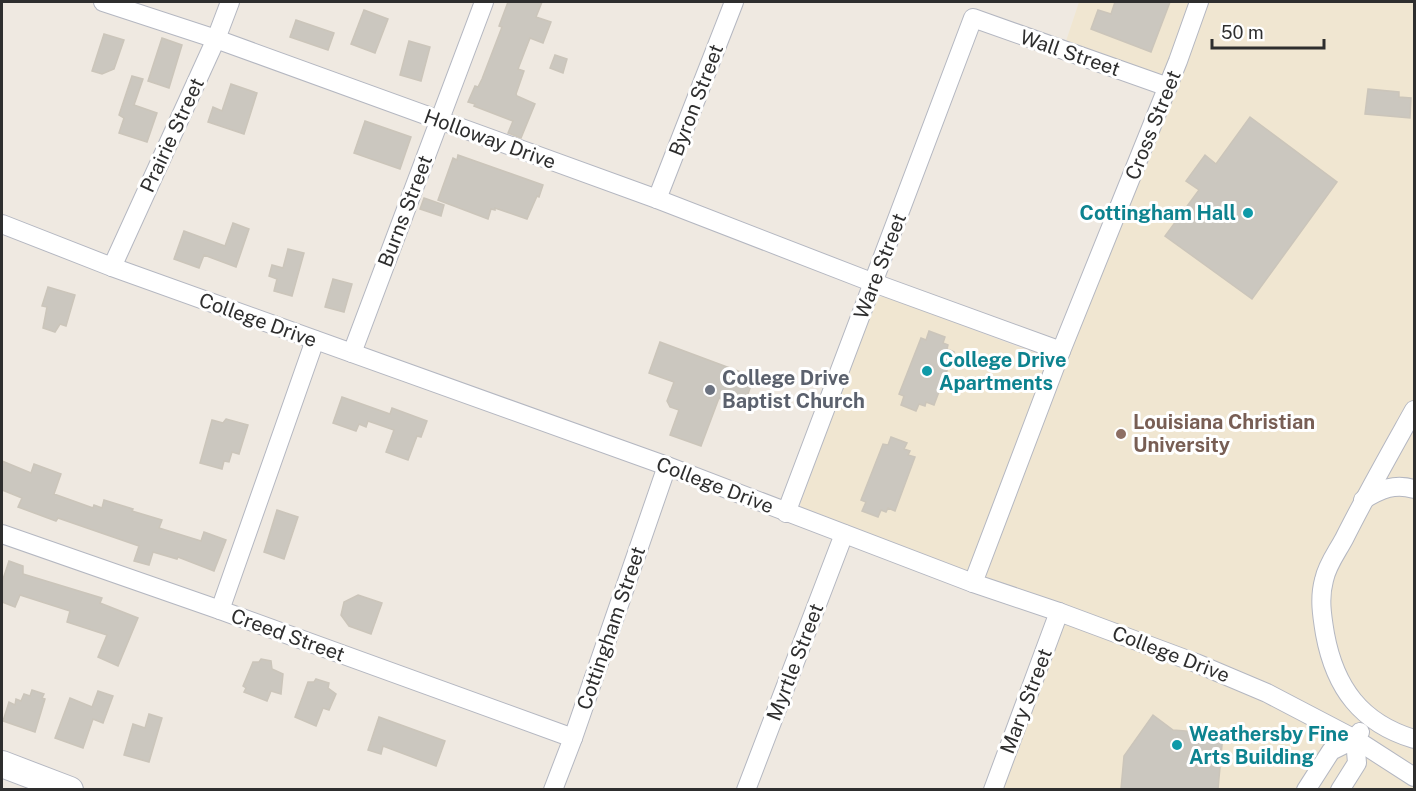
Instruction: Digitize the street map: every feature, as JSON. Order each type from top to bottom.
[{"type":"main road","points":[[2,764],[70,789]]},
{"type":"street","name":"Holloway Drive","points":[[104,2],[216,39],[657,199],[1061,351]]},
{"type":"street","name":"Prairie Street","points":[[112,267],[216,39],[230,2]]},
{"type":"street","name":"Burns Street","points":[[352,353],[484,2]]},
{"type":"street","name":"Byron Street","points":[[657,199],[735,2]]},
{"type":"street","name":"Cross Street","points":[[973,583],[1061,351],[1168,87],[1199,2]]},
{"type":"street","name":"Wall Street","points":[[973,18],[1168,87]]},
{"type":"street","name":"Ware Street","points":[[786,513],[973,18]]},
{"type":"street","name":"College Drive","points":[[2,224],[112,267],[667,466],[973,583],[1196,663],[1267,693],[1354,739],[1414,777]]},
{"type":"street","points":[[220,610],[315,340]]},
{"type":"street","points":[[1414,410],[1362,500],[1324,578],[1321,601],[1329,656],[1352,700],[1370,718],[1390,731],[1414,739]]},
{"type":"street","name":"Cottingham Street","points":[[553,789],[573,738],[667,466]]},
{"type":"street","points":[[1362,500],[1382,489],[1402,485],[1414,489]]},
{"type":"street","name":"Creed Street","points":[[2,534],[573,738]]},
{"type":"street","name":"Myrtle Street","points":[[746,789],[844,534]]},
{"type":"street","name":"Mary Street","points":[[993,789],[1059,612]]},
{"type":"street","points":[[1306,789],[1331,751],[1354,739],[1370,718]]},
{"type":"street","points":[[1340,789],[1357,763],[1354,739]]},
{"type":"shaded area","name":"Louisiana Christian University","points":[[1079,2],[1414,2],[1414,789],[992,789],[1067,608],[802,510],[800,504],[877,298],[885,296],[1061,363],[1172,82],[1066,41]]},
{"type":"building","points":[[508,2],[542,2],[536,17],[551,22],[543,43],[530,38],[518,69],[524,71],[516,94],[535,104],[521,138],[508,133],[513,121],[468,102],[475,86],[478,87],[482,79],[502,27],[499,26]]},
{"type":"building","points":[[1115,2],[1170,2],[1151,52],[1091,29],[1098,10],[1111,14]]},
{"type":"building","points":[[364,10],[388,19],[375,53],[351,44]]},
{"type":"building","points":[[296,20],[334,33],[328,50],[290,37]]},
{"type":"building","points":[[104,34],[124,40],[114,69],[102,74],[92,71]]},
{"type":"building","points":[[162,38],[182,45],[169,88],[148,81]]},
{"type":"building","points":[[409,41],[430,47],[421,81],[400,75]]},
{"type":"building","points":[[555,55],[567,59],[563,73],[550,68]]},
{"type":"building","points":[[132,76],[143,79],[134,105],[157,113],[147,142],[119,133],[124,118],[119,115]]},
{"type":"building","points":[[231,84],[257,93],[244,134],[208,122],[213,107],[222,111]]},
{"type":"building","points":[[1368,89],[1399,92],[1399,97],[1411,98],[1410,118],[1365,114]]},
{"type":"building","name":"Cottingham Hall","points":[[1250,117],[1337,182],[1252,299],[1165,236],[1199,190],[1186,181],[1205,155],[1216,164]]},
{"type":"building","points":[[365,121],[411,137],[400,169],[354,153]]},
{"type":"building","points":[[458,155],[543,185],[527,219],[495,208],[495,210],[491,209],[488,219],[438,200],[453,158],[457,160]]},
{"type":"building","points":[[424,198],[444,205],[441,216],[420,209]]},
{"type":"building","points":[[233,223],[249,229],[236,267],[204,255],[199,268],[174,259],[184,231],[225,246]]},
{"type":"building","points":[[288,249],[304,253],[292,296],[274,291],[277,279],[269,276],[272,265],[283,268]]},
{"type":"building","points":[[333,279],[352,284],[344,312],[325,307]]},
{"type":"building","points":[[48,287],[75,295],[66,326],[60,324],[55,332],[43,328],[47,307],[42,306]]},
{"type":"building","name":"College Drive Apartments","points":[[929,331],[945,337],[943,343],[948,345],[947,349],[954,352],[934,405],[926,402],[925,406],[919,404],[916,411],[901,405],[904,396],[899,394],[921,338],[926,340]]},
{"type":"building","name":"College Drive Baptist Church","points":[[660,342],[754,377],[743,408],[719,398],[701,446],[670,435],[679,410],[670,407],[667,401],[674,382],[649,373]]},
{"type":"building","points":[[342,397],[390,414],[392,408],[427,421],[421,437],[417,436],[408,460],[386,452],[394,430],[368,421],[366,427],[359,424],[356,431],[333,423]]},
{"type":"building","points":[[226,419],[248,425],[239,454],[232,452],[229,462],[224,461],[222,469],[200,463],[212,420],[223,423]]},
{"type":"building","name":"College Drive Apartments","points":[[891,437],[907,443],[904,449],[910,451],[908,455],[915,457],[895,511],[888,508],[886,512],[881,510],[878,517],[862,511],[866,502],[861,500],[883,444],[888,445]]},
{"type":"building","points":[[2,461],[31,473],[34,464],[61,474],[54,494],[93,508],[94,505],[102,508],[104,500],[162,520],[159,528],[201,541],[204,532],[226,540],[214,571],[178,557],[177,559],[153,552],[149,565],[134,561],[139,546],[58,518],[56,521],[18,507],[22,498],[2,490]]},
{"type":"building","points":[[277,510],[298,517],[284,559],[264,552]]},
{"type":"building","points":[[9,561],[23,566],[23,574],[102,598],[100,603],[138,618],[118,666],[98,657],[107,635],[67,622],[70,611],[20,595],[15,607],[2,602],[2,582]]},
{"type":"building","points":[[358,595],[382,603],[371,634],[349,626],[341,615],[344,602]]},
{"type":"building","points":[[261,659],[271,661],[272,669],[283,674],[281,694],[271,691],[267,701],[244,692],[246,688],[243,686],[253,662],[259,662]]},
{"type":"building","points":[[316,679],[329,683],[328,688],[336,694],[329,710],[323,708],[316,726],[295,717],[308,682],[314,682]]},
{"type":"building","points":[[32,690],[44,694],[42,698],[45,699],[35,732],[3,721],[9,702],[15,705],[16,699],[21,701],[24,694],[30,696]]},
{"type":"building","points":[[98,691],[113,696],[103,723],[93,719],[83,748],[55,738],[70,698],[92,707]]},
{"type":"building","points":[[149,714],[162,718],[149,762],[124,755],[133,724],[145,728]]},
{"type":"building","name":"Weathersby Fine Arts Building","points":[[1153,715],[1173,730],[1223,734],[1218,789],[1121,789],[1124,756]]},
{"type":"building","points":[[379,717],[445,741],[436,766],[383,746],[381,754],[368,750]]},
{"type":"place","name":"Cottingham Hall","points":[[1248,213]]},
{"type":"place","name":"College Drive Apartments","points":[[927,371]]},
{"type":"place","name":"College Drive Baptist Church","points":[[710,390]]},
{"type":"place","name":"Louisiana Christian University","points":[[1121,434]]},
{"type":"place","name":"Weathersby Fine Arts Building","points":[[1177,745]]}]
